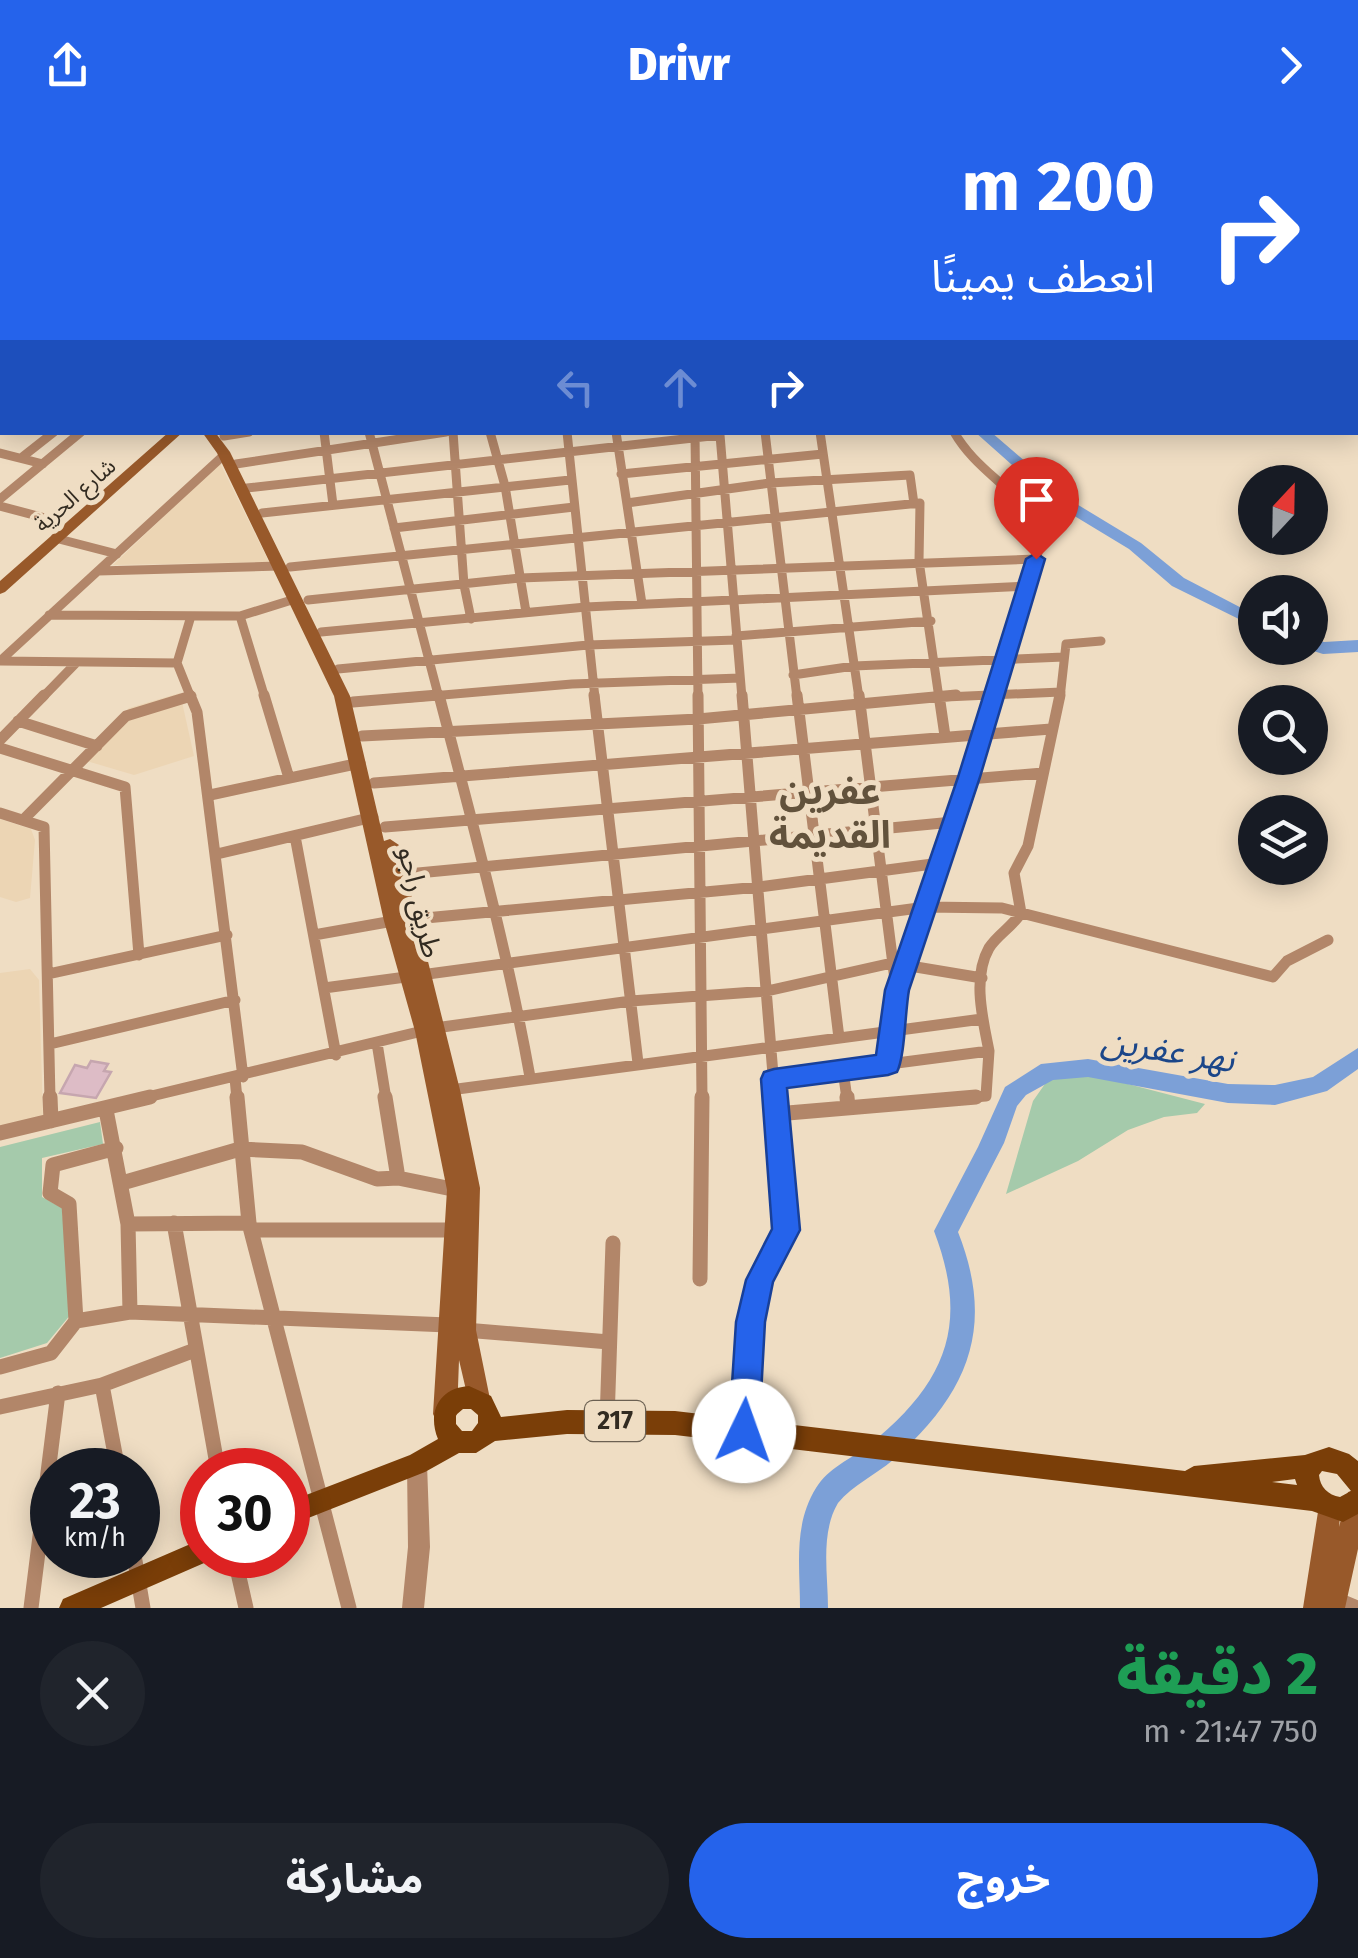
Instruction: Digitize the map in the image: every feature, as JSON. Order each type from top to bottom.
[{"type":"main road","name":"شارع الحرية","points":[[0,575],[55,538],[160,435]]},
{"type":"main road","name":"شارع الحرية","points":[[0,588],[60,522],[173,435]]},
{"type":"main road","name":"طريق راجو","points":[[223,444],[262,513],[285,567]]},
{"type":"main road","name":"طريق راجو","points":[[223,444],[301,599],[342,696],[397,874],[400,922]]},
{"type":"main road","name":"طريق راجو","points":[[301,599],[353,702],[374,783],[400,922],[430,1030],[463,1189],[455,1230],[456,1328],[478,1399]]},
{"type":"main road","name":"طريق راجو","points":[[430,1030],[450,1090],[463,1189],[456,1328],[444,1414]]},
{"type":"main road","points":[[310,1504],[418,1464],[457,1441],[474,1441],[487,1430],[490,1412],[478,1399],[458,1399],[444,1414],[445,1430],[457,1441]]},
{"type":"main road","name":"217","points":[[487,1430],[607,1421],[744,1431],[1164,1482],[1349,1509],[1358,1501]]},
{"type":"main road","name":"217","points":[[1164,1482],[1310,1466],[1322,1458],[1349,1455],[1358,1481]]},
{"type":"main road","points":[[1310,1466],[1306,1478],[1323,1504],[1332,1603]]},
{"type":"main road","points":[[1332,1603],[1358,1501]]},
{"type":"main road","points":[[72,1608],[119,1578]]},
{"type":"street","points":[[21,458],[50,435]]},
{"type":"street","points":[[0,502],[77,435]]},
{"type":"street","points":[[324,435],[333,504]]},
{"type":"street","points":[[0,661],[117,554],[223,444],[326,450],[370,438],[410,435]]},
{"type":"street","points":[[451,435],[464,585],[471,619]]},
{"type":"street","points":[[491,435],[505,486],[526,612]]},
{"type":"street","points":[[568,435],[580,574],[638,1062]]},
{"type":"street","points":[[616,435],[642,604]]},
{"type":"street","points":[[247,488],[695,435],[703,1057],[700,1279]]},
{"type":"street","points":[[720,435],[786,1230],[760,1280],[750,1322],[744,1431]]},
{"type":"street","points":[[765,435],[839,1038]]},
{"type":"street","points":[[820,435],[866,742],[878,869],[897,990]]},
{"type":"street","points":[[888,1064],[897,990],[969,777],[1042,540],[1036,514],[1021,497],[964,454],[955,435]]},
{"type":"street","points":[[370,438],[493,912],[510,962],[530,1077]]},
{"type":"street","points":[[0,453],[43,464]]},
{"type":"street","points":[[622,474],[823,454]]},
{"type":"street","points":[[627,503],[770,483],[910,476],[914,504]]},
{"type":"street","points":[[262,513],[570,480]]},
{"type":"street","points":[[0,502],[60,522]]},
{"type":"street","points":[[98,571],[285,567],[920,503],[919,561],[931,621],[937,699],[945,736]]},
{"type":"street","points":[[394,528],[574,508]]},
{"type":"street","points":[[55,538],[117,554]]},
{"type":"street","points":[[50,616],[240,616],[301,599],[580,574],[1036,559]]},
{"type":"street","points":[[321,632],[584,607],[1028,586]]},
{"type":"street","points":[[191,616],[177,663],[197,712],[210,795],[235,1000],[240,1150],[250,1227],[349,1608]]},
{"type":"street","points":[[240,616],[289,778]]},
{"type":"street","points":[[338,669],[588,645],[697,643],[931,621]]},
{"type":"street","points":[[1021,913],[1014,873],[1028,846],[1061,692],[1066,644],[1101,641]]},
{"type":"street","points":[[794,675],[934,660],[1064,657]]},
{"type":"street","points":[[0,661],[177,663]]},
{"type":"street","points":[[0,740],[76,662]]},
{"type":"street","points":[[353,702],[740,678]]},
{"type":"street","points":[[362,736],[698,719],[995,692],[1061,692]]},
{"type":"street","points":[[23,820],[126,716],[190,696]]},
{"type":"street","points":[[18,721],[97,746]]},
{"type":"street","points":[[374,783],[746,756],[1051,728]]},
{"type":"street","points":[[0,748],[125,787],[139,955]]},
{"type":"street","points":[[210,795],[360,763]]},
{"type":"street","points":[[217,854],[379,822],[471,821],[868,784],[1042,773]]},
{"type":"street","points":[[0,813],[44,827],[52,1121]]},
{"type":"street","points":[[397,874],[754,844],[952,822]]},
{"type":"street","points":[[295,836],[336,1055]]},
{"type":"street","points":[[314,935],[400,922],[759,886],[940,863]]},
{"type":"street","points":[[324,988],[926,906],[1002,908],[1273,976],[1288,961],[1328,940]]},
{"type":"street","points":[[776,1114],[986,1096],[989,1051],[982,1020],[982,978],[990,948],[1021,913]]},
{"type":"street","points":[[48,974],[227,935]]},
{"type":"street","points":[[0,1133],[430,1030],[631,1001],[767,992],[892,963],[982,978]]},
{"type":"street","points":[[50,1044],[235,1000]]},
{"type":"street","points":[[450,1090],[638,1062],[982,1020]]},
{"type":"street","points":[[376,1043],[398,1178]]},
{"type":"street","points":[[774,1079],[989,1051]]},
{"type":"street","points":[[843,1070],[848,1108]]},
{"type":"street","points":[[106,1110],[128,1224],[130,1312]]},
{"type":"street","points":[[76,1321],[69,1204],[50,1193],[53,1165],[116,1148]]},
{"type":"street","points":[[122,1183],[240,1150],[302,1152],[377,1179],[398,1178],[463,1189]]},
{"type":"street","points":[[174,1223],[214,1448]]},
{"type":"street","points":[[128,1224],[455,1230]]},
{"type":"street","points":[[607,1421],[614,1243]]},
{"type":"street","points":[[0,1367],[50,1352],[76,1321],[130,1312],[456,1328],[608,1342]]},
{"type":"street","points":[[0,1407],[102,1385],[195,1350]]},
{"type":"street","points":[[102,1385],[114,1448]]},
{"type":"street","points":[[31,1608],[58,1393]]},
{"type":"street","points":[[412,1608],[418,1547],[418,1464]]},
{"type":"street","points":[[138,1578],[144,1608]]},
{"type":"street","points":[[239,1578],[246,1608]]},
{"type":"shaded area","points":[[220,463],[269,562],[113,565]]},
{"type":"shaded area","points":[[180,693],[194,756],[134,775],[80,759],[129,708]]},
{"type":"shaded area","points":[[0,819],[31,829],[35,840],[30,898],[16,902],[0,897]]},
{"type":"shaded area","points":[[30,969],[39,980],[43,1118],[0,1128],[0,973]]},
{"type":"green space","points":[[1074,1070],[1205,1104],[1197,1113],[1164,1117],[1128,1130],[1078,1161],[1006,1194],[1033,1101],[1047,1081]]},
{"type":"green space","points":[[100,1122],[103,1144],[42,1158],[42,1197],[62,1208],[71,1314],[47,1343],[0,1358],[0,1147]]},
{"type":"building","points":[[91,1061],[108,1064],[104,1071],[111,1072],[96,1098],[60,1093],[75,1065],[87,1068]]},
{"type":"waterway","name":"نهر عفرين","points":[[985,435],[1064,503],[1135,546],[1178,582],[1238,613]]},
{"type":"waterway","name":"نهر عفرين","points":[[1328,648],[1358,646]]},
{"type":"waterway","name":"نهر عفرين","points":[[814,1608],[813,1540],[823,1502],[841,1480],[881,1452],[928,1405],[957,1353],[964,1325],[965,1295],[959,1264],[946,1231],[987,1154],[1013,1093],[1049,1071],[1088,1068],[1228,1093],[1275,1095],[1319,1085],[1358,1057]]},
{"type":"district","name":"عفرين القديمة","points":[[830,813]]},
{"type":"route","points":[[744,1431],[750,1322],[760,1280],[786,1230],[774,1079],[888,1064],[890,1021],[897,990],[969,777],[1036,559]]}]
